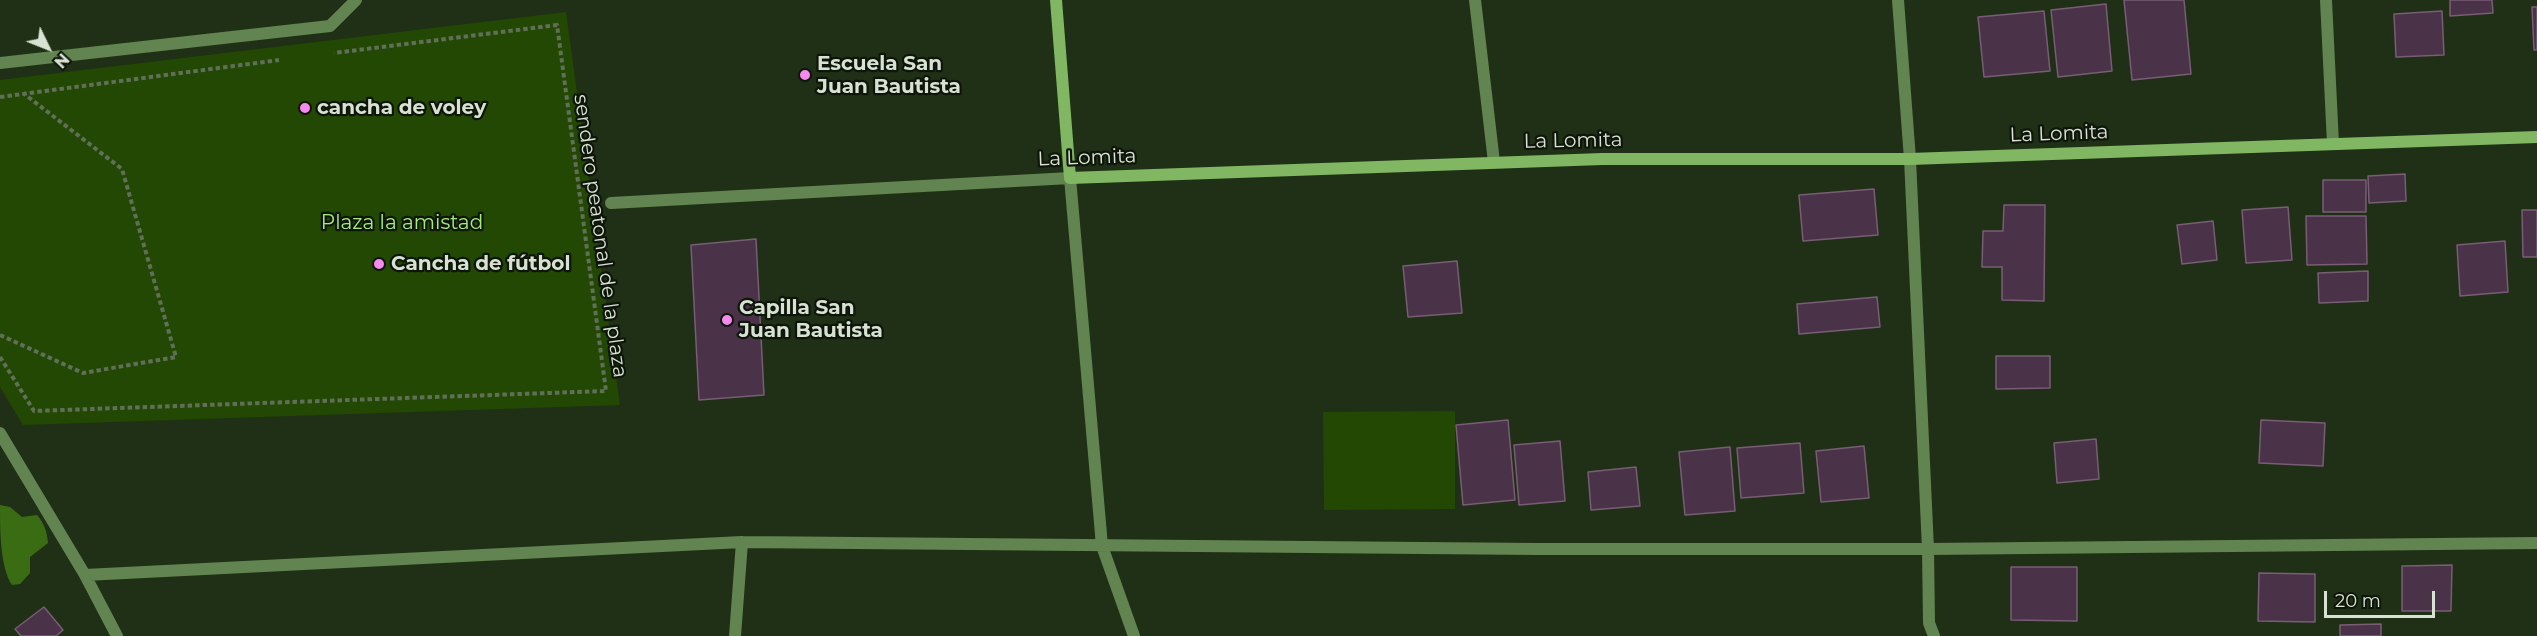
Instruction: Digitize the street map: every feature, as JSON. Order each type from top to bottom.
[{"type":"street","points":[[0,63],[330,26],[356,0]]},
{"type":"street","points":[[1056,0],[1102,546],[1134,636]]},
{"type":"street","points":[[1475,0],[1494,162]]},
{"type":"street","points":[[1898,0],[1910,159],[1928,549],[1929,623],[1934,636]]},
{"type":"street","points":[[2325,0],[2333,144]]},
{"type":"street","name":"La Lomita","points":[[611,203],[1070,178],[1494,162],[1602,159],[1910,159],[2537,137]]},
{"type":"street","points":[[0,433],[85,575],[117,636]]},
{"type":"street","points":[[85,575],[742,542],[1525,549],[1928,549],[2537,543]]},
{"type":"street","points":[[735,636],[742,542]]},
{"type":"path","name":"sendero peatonal de la plaza","points":[[0,357],[33,411],[606,391],[557,25],[331,53]]},
{"type":"path","points":[[0,97],[284,59]]},
{"type":"path","points":[[0,335],[82,373],[176,357],[122,169],[22,93]]},
{"type":"green space","name":"Plaza la amistad","points":[[566,12],[620,405],[23,425],[0,387],[0,80]]},
{"type":"green space","points":[[1455,411],[1455,509],[1324,510],[1323,412]]},
{"type":"green space","points":[[0,505],[10,507],[22,517],[37,515],[46,531],[48,543],[30,557],[30,573],[20,584],[12,585],[5,568]]},
{"type":"building","points":[[2124,0],[2184,0],[2191,74],[2132,80]]},
{"type":"building","points":[[2450,0],[2492,0],[2493,13],[2450,16]]},
{"type":"building","points":[[2106,4],[2112,71],[2058,77],[2051,10]]},
{"type":"building","points":[[2532,7],[2537,7],[2537,50],[2534,50]]},
{"type":"building","points":[[2044,11],[2050,71],[1984,77],[1978,17]]},
{"type":"building","points":[[2442,11],[2444,55],[2396,57],[2394,14]]},
{"type":"building","points":[[2405,174],[2406,201],[2369,203],[2368,176]]},
{"type":"building","points":[[2323,180],[2366,180],[2366,212],[2323,212]]},
{"type":"building","points":[[1874,189],[1878,235],[1803,241],[1799,195]]},
{"type":"building","points":[[2004,205],[2045,205],[2044,301],[2002,300],[2002,267],[1982,267],[1983,231],[2003,231]]},
{"type":"building","points":[[2288,207],[2292,260],[2246,263],[2242,210]]},
{"type":"building","points":[[2522,210],[2537,210],[2537,257],[2523,257]]},
{"type":"building","points":[[2306,216],[2366,216],[2367,264],[2307,265]]},
{"type":"building","points":[[2213,221],[2217,260],[2182,264],[2177,225]]},
{"type":"building","name":"Capilla San Juan Bautista","points":[[756,239],[764,395],[699,400],[691,245]]},
{"type":"building","points":[[2505,241],[2508,292],[2460,296],[2457,245]]},
{"type":"building","points":[[1457,261],[1462,313],[1408,317],[1403,266]]},
{"type":"building","points":[[2368,271],[2368,301],[2319,303],[2318,273]]},
{"type":"building","points":[[1877,297],[1880,327],[1799,334],[1797,304]]},
{"type":"building","points":[[1996,356],[2050,356],[2050,388],[1996,389]]},
{"type":"building","points":[[1508,420],[1515,500],[1463,505],[1456,425]]},
{"type":"building","points":[[2261,420],[2325,423],[2323,466],[2259,463]]},
{"type":"building","points":[[2096,439],[2099,479],[2057,483],[2054,443]]},
{"type":"building","points":[[1560,441],[1565,501],[1519,505],[1514,445]]},
{"type":"building","points":[[1800,443],[1804,493],[1741,498],[1737,448]]},
{"type":"building","points":[[1864,446],[1869,498],[1821,502],[1816,451]]},
{"type":"building","points":[[1730,447],[1735,511],[1685,515],[1679,452]]},
{"type":"building","points":[[1636,467],[1640,506],[1591,510],[1588,472]]},
{"type":"building","points":[[2452,565],[2451,611],[2402,611],[2402,566]]},
{"type":"building","points":[[2011,567],[2077,567],[2077,621],[2011,620]]},
{"type":"building","points":[[2259,573],[2315,574],[2315,622],[2258,621]]},
{"type":"building","points":[[44,607],[63,630],[56,636],[21,636],[15,629]]},
{"type":"building","points":[[2381,624],[2381,636],[2340,636],[2340,625]]},
{"type":"place","name":"Escuela San Juan Bautista","points":[[805,75]]},
{"type":"place","name":"cancha de voley","points":[[305,108]]},
{"type":"place","name":"Cancha de fútbol","points":[[379,264]]},
{"type":"place","name":"Capilla San Juan Bautista","points":[[727,320]]}]
